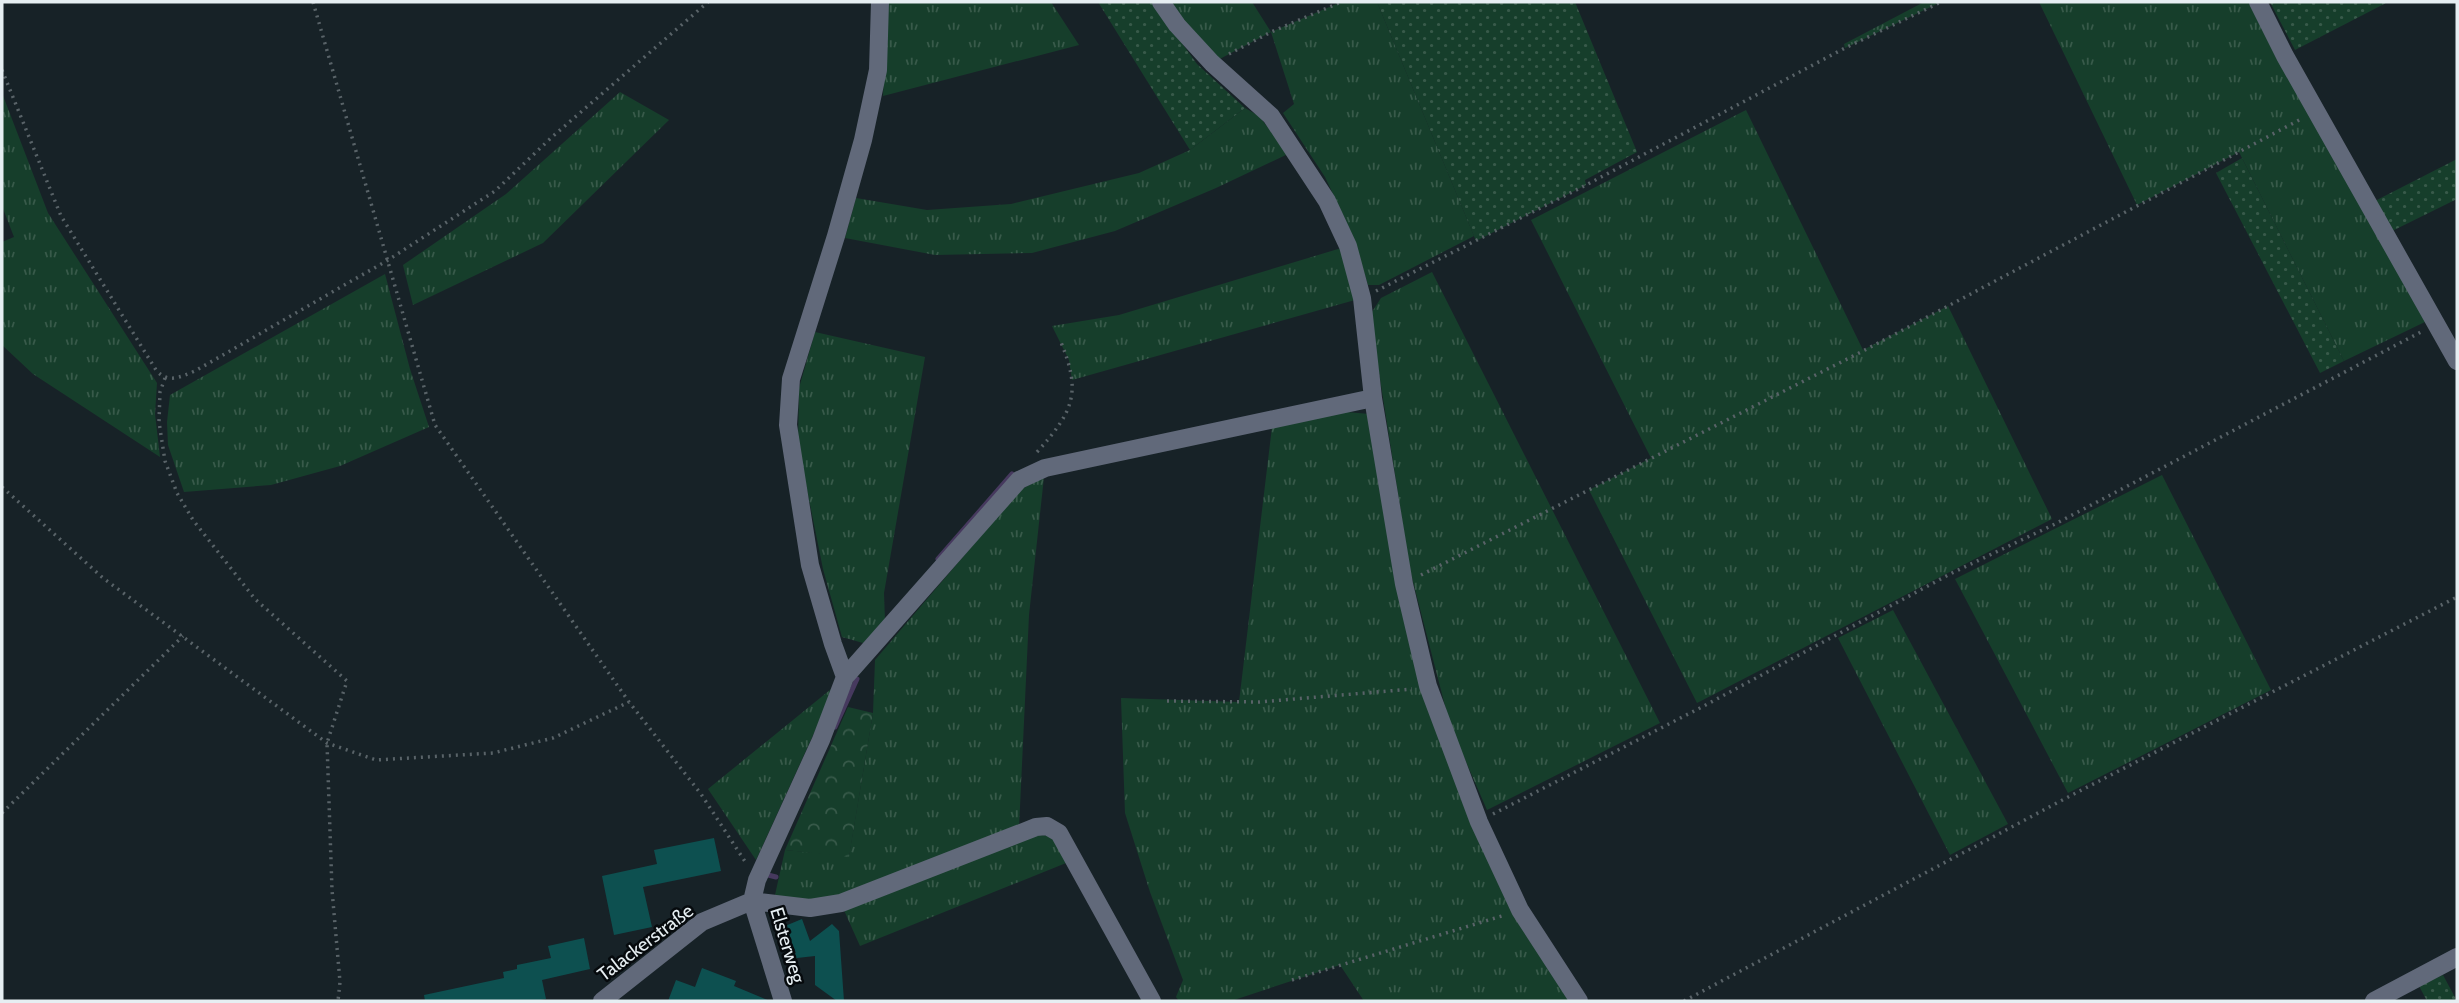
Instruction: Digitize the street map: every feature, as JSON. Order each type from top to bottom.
[{"type":"street","points":[[845,677],[810,565],[788,425],[791,379],[863,140],[878,70],[880,2]]},
{"type":"street","points":[[1161,2],[1177,25],[1212,63],[1271,117],[1327,201],[1349,246],[1362,298],[1373,398],[1404,584],[1428,686],[1479,822],[1520,909],[1579,1001]]},
{"type":"street","points":[[2258,2],[2285,56],[2457,361]]},
{"type":"street","points":[[1153,1001],[1075,859],[1059,833],[1047,826],[1036,827],[841,903],[810,908],[752,901],[757,880],[821,740],[845,677],[1019,480],[1045,468],[1373,398]]},
{"type":"street","name":"Talackerstraße","points":[[602,1001],[702,922],[752,901]]},
{"type":"street","name":"Elsterweg","points":[[752,901],[783,1001]]},
{"type":"street","points":[[2374,1001],[2457,957]]},
{"type":"path","points":[[313,2],[435,425],[629,702],[701,794],[757,880]]},
{"type":"path","points":[[2,70],[61,216],[156,370],[172,379],[195,371],[388,260],[495,191],[552,137],[708,2]]},
{"type":"path","points":[[1212,63],[1271,32],[1341,2]]},
{"type":"path","points":[[1362,298],[1586,185],[1845,48],[1941,2]]},
{"type":"path","points":[[1404,584],[1863,351],[2317,110]]},
{"type":"path","points":[[1479,822],[1952,573],[2055,524],[2436,324]]},
{"type":"path","points":[[1019,480],[1025,467],[1052,436],[1068,412],[1072,380],[1069,360],[1060,340]]},
{"type":"path","points":[[166,378],[160,392],[159,422],[165,461],[187,511],[255,599],[347,681],[327,743],[332,890],[340,982],[338,1001]]},
{"type":"path","points":[[2,487],[103,578],[327,743],[376,760],[493,753],[553,738],[629,702]]},
{"type":"path","points":[[1684,1001],[2058,802],[2457,597]]},
{"type":"path","points":[[2,813],[183,636]]},
{"type":"path","points":[[1167,701],[1259,702],[1419,688]]},
{"type":"path","points":[[1292,981],[1512,912]]},
{"type":"green space","points":[[888,2],[1051,2],[1079,45],[883,96]]},
{"type":"green space","points":[[1098,2],[1152,2],[1197,64],[1245,108],[1190,150]]},
{"type":"green space","points":[[1161,2],[1252,2],[1271,32],[1212,63]]},
{"type":"green space","points":[[1341,2],[1377,2],[1474,236],[1379,285],[1368,285],[1353,236],[1325,177],[1283,113],[1294,104],[1271,32]]},
{"type":"green space","points":[[1377,2],[1575,2],[1637,152],[1585,180],[1586,185],[1476,241]]},
{"type":"green space","points":[[1924,2],[1941,2],[1845,48],[1844,44]]},
{"type":"green space","points":[[2039,2],[2254,2],[2427,321],[2344,361],[2239,152],[2137,205]]},
{"type":"green space","points":[[2270,2],[2388,2],[2295,50]]},
{"type":"green space","points":[[620,92],[669,120],[543,243],[413,305],[403,265],[506,194]]},
{"type":"green space","points":[[2,93],[48,213],[157,383],[155,414],[160,457],[33,374],[2,345],[2,242],[14,237],[2,206]]},
{"type":"green space","points":[[1245,108],[1259,116],[1288,154],[1115,231],[1032,253],[935,255],[845,238],[856,198],[927,210],[1011,204],[1139,173],[1190,150]]},
{"type":"green space","points":[[1746,110],[1863,350],[1948,306],[2052,519],[1697,703],[1589,490],[1651,458],[1531,220]]},
{"type":"green space","points":[[2242,158],[2344,361],[2320,373],[2216,173]]},
{"type":"green space","points":[[2457,159],[2457,199],[2386,234],[2369,204]]},
{"type":"green space","points":[[1348,246],[1362,298],[1072,380],[1069,360],[1052,326],[1119,315]]},
{"type":"green space","points":[[1432,272],[1660,723],[1487,810],[1450,725],[1410,570],[1370,315],[1381,298]]},
{"type":"green space","points":[[385,274],[410,369],[429,427],[340,466],[271,485],[184,492],[168,445],[170,395]]},
{"type":"green space","points":[[815,332],[925,357],[884,593],[885,621],[863,643],[842,637],[823,569],[798,445],[799,388]]},
{"type":"green space","points":[[1347,412],[1369,414],[1417,673],[1483,851],[1519,919],[1570,1001],[1364,1001],[1340,965],[1231,1001],[1179,1001],[1176,997],[1183,980],[1150,892],[1125,813],[1121,698],[1239,702],[1272,427]]},
{"type":"green space","points":[[2162,475],[2271,690],[2068,793],[1955,579]]},
{"type":"green space","points":[[1044,477],[1029,615],[1019,828],[842,898],[807,902],[775,895],[785,850],[849,856],[873,713],[875,660],[1020,490]]},
{"type":"green space","points":[[1893,610],[2008,824],[1950,855],[1838,638]]},
{"type":"green space","points":[[836,685],[756,860],[708,789]]},
{"type":"green space","points":[[848,707],[873,713],[849,857],[785,850]]},
{"type":"green space","points":[[1039,835],[1054,836],[1071,861],[860,946],[843,908]]},
{"type":"green space","points":[[2443,975],[2457,1001],[2427,1001],[2419,986]]},
{"type":"building","points":[[714,838],[721,871],[643,887],[652,927],[614,935],[602,876],[657,864],[654,850]]},
{"type":"building","points":[[802,919],[810,941],[832,924],[839,931],[844,1001],[837,1001],[815,985],[815,956],[788,959],[796,953],[785,926]]},
{"type":"building","points":[[584,938],[590,969],[542,980],[546,999],[425,1001],[424,995],[504,978],[503,972],[517,969],[517,965],[551,958],[548,946]]},
{"type":"building","points":[[702,968],[736,981],[734,986],[770,1001],[668,1001],[676,980],[695,987]]},
{"type":"waterway","points":[[938,559],[1012,474]]},
{"type":"waterway","points":[[835,727],[857,679]]},
{"type":"waterway","points":[[768,875],[776,877]]}]
